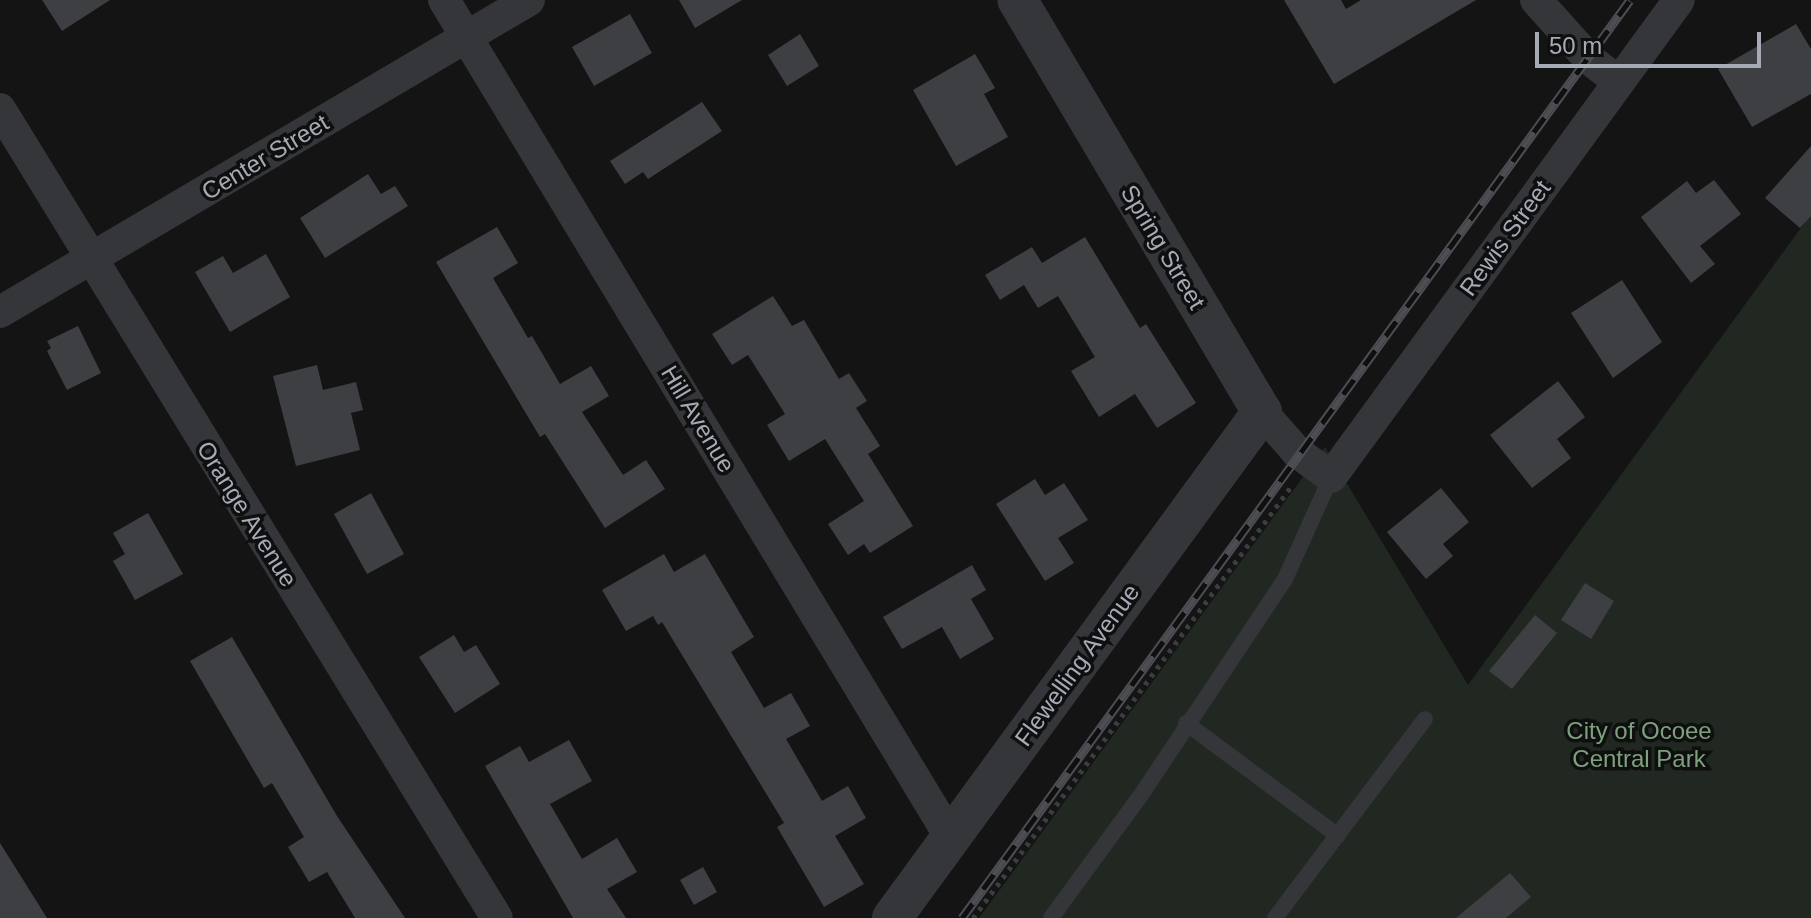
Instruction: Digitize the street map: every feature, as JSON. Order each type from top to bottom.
[{"type":"street","name":"Hill Avenue","points":[[444,0],[951,838]]},
{"type":"street","name":"Center Street","points":[[0,312],[529,0]]},
{"type":"street","name":"Spring Street","points":[[1017,0],[1262,412],[1320,469]]},
{"type":"street","name":"Rewis Street","points":[[1320,469],[1679,0]]},
{"type":"street","points":[[1541,2],[1588,58],[1619,82]]},
{"type":"street","name":"Orange Avenue","points":[[0,109],[497,918]]},
{"type":"street","name":"Flewelling Avenue","points":[[892,918],[1262,412]]},
{"type":"lane","points":[[1051,918],[1141,795],[1186,723],[1285,579],[1320,469]]},
{"type":"lane","points":[[1275,918],[1425,719]]},
{"type":"lane","points":[[1186,723],[1338,836]]},
{"type":"path","points":[[973,918],[1320,469]]},
{"type":"green space","name":"City of Ocoee Central Park","points":[[1811,214],[1811,918],[979,918],[1325,447],[1468,685]]},
{"type":"building","points":[[42,0],[110,0],[62,31]]},
{"type":"building","points":[[679,0],[742,0],[695,28]]},
{"type":"building","points":[[1284,0],[1341,0],[1346,9],[1361,0],[1476,0],[1334,84]]},
{"type":"building","points":[[630,14],[652,53],[594,86],[572,47]]},
{"type":"building","points":[[1796,24],[1811,49],[1811,94],[1752,127],[1718,69]]},
{"type":"building","points":[[800,34],[819,66],[787,86],[768,55]]},
{"type":"building","points":[[975,54],[995,88],[984,94],[1008,137],[956,166],[913,90]]},
{"type":"building","points":[[702,102],[722,131],[648,179],[643,172],[625,184],[610,161]]},
{"type":"building","points":[[1811,146],[1811,216],[1800,228],[1765,198]]},
{"type":"building","points":[[368,174],[381,194],[395,186],[408,206],[325,258],[300,218]]},
{"type":"building","points":[[1714,180],[1741,214],[1700,246],[1715,264],[1691,283],[1641,217],[1687,181],[1696,193]]},
{"type":"building","points":[[497,227],[518,263],[493,278],[528,338],[532,336],[560,384],[591,366],[609,396],[582,412],[623,475],[646,460],[665,489],[605,528],[545,434],[540,437],[436,262]]},
{"type":"building","points":[[1085,237],[1140,328],[1146,324],[1196,403],[1157,428],[1135,394],[1099,417],[1071,371],[1095,357],[1058,296],[1038,308],[1024,285],[1000,300],[985,275],[1032,247],[1042,263]]},
{"type":"building","points":[[266,254],[290,297],[230,332],[195,272],[223,256],[233,273]]},
{"type":"building","points":[[1622,280],[1662,342],[1613,378],[1571,313]]},
{"type":"building","points":[[773,296],[792,326],[804,320],[839,379],[849,373],[867,401],[856,408],[880,446],[868,454],[913,526],[870,553],[864,544],[848,555],[828,524],[864,501],[825,439],[789,461],[767,425],[785,414],[748,355],[732,365],[712,334]]},
{"type":"building","points":[[78,326],[101,373],[67,390],[47,351],[51,348],[47,341]]},
{"type":"building","points":[[317,365],[323,390],[356,382],[363,410],[351,413],[360,450],[296,466],[273,376]]},
{"type":"building","points":[[1558,381],[1585,417],[1557,439],[1571,458],[1532,488],[1490,435]]},
{"type":"building","points":[[1035,479],[1045,495],[1064,483],[1088,520],[1058,538],[1074,563],[1045,581],[996,504]]},
{"type":"building","points":[[1441,488],[1469,522],[1443,544],[1453,556],[1426,579],[1387,532]]},
{"type":"building","points":[[371,493],[404,554],[367,574],[334,514]]},
{"type":"building","points":[[148,513],[183,574],[135,600],[113,561],[125,554],[113,533]]},
{"type":"building","points":[[664,554],[674,572],[705,554],[754,637],[731,652],[764,708],[791,693],[810,726],[786,739],[822,801],[848,786],[866,818],[835,836],[864,884],[824,907],[777,827],[784,823],[662,622],[658,625],[653,616],[626,631],[602,590]]},
{"type":"building","points":[[972,565],[986,590],[971,599],[994,639],[960,659],[942,627],[902,649],[883,617]]},
{"type":"building","points":[[1585,583],[1614,601],[1591,639],[1561,620]]},
{"type":"building","points":[[1535,615],[1557,633],[1512,689],[1489,671]]},
{"type":"building","points":[[454,635],[464,652],[476,645],[500,684],[455,713],[419,657]]},
{"type":"building","points":[[232,637],[337,816],[405,918],[355,918],[327,872],[309,882],[288,847],[304,837],[272,783],[264,788],[190,661]]},
{"type":"building","points":[[569,740],[592,781],[550,804],[582,859],[617,838],[637,872],[607,889],[626,918],[573,918],[485,766],[520,746],[529,762]]},
{"type":"building","points":[[0,843],[47,918],[0,918]]},
{"type":"building","points":[[703,867],[717,892],[694,905],[680,880]]},
{"type":"building","points":[[1510,873],[1531,897],[1506,918],[1456,918]]},
{"type":"railway","points":[[962,918],[1630,0]]}]
